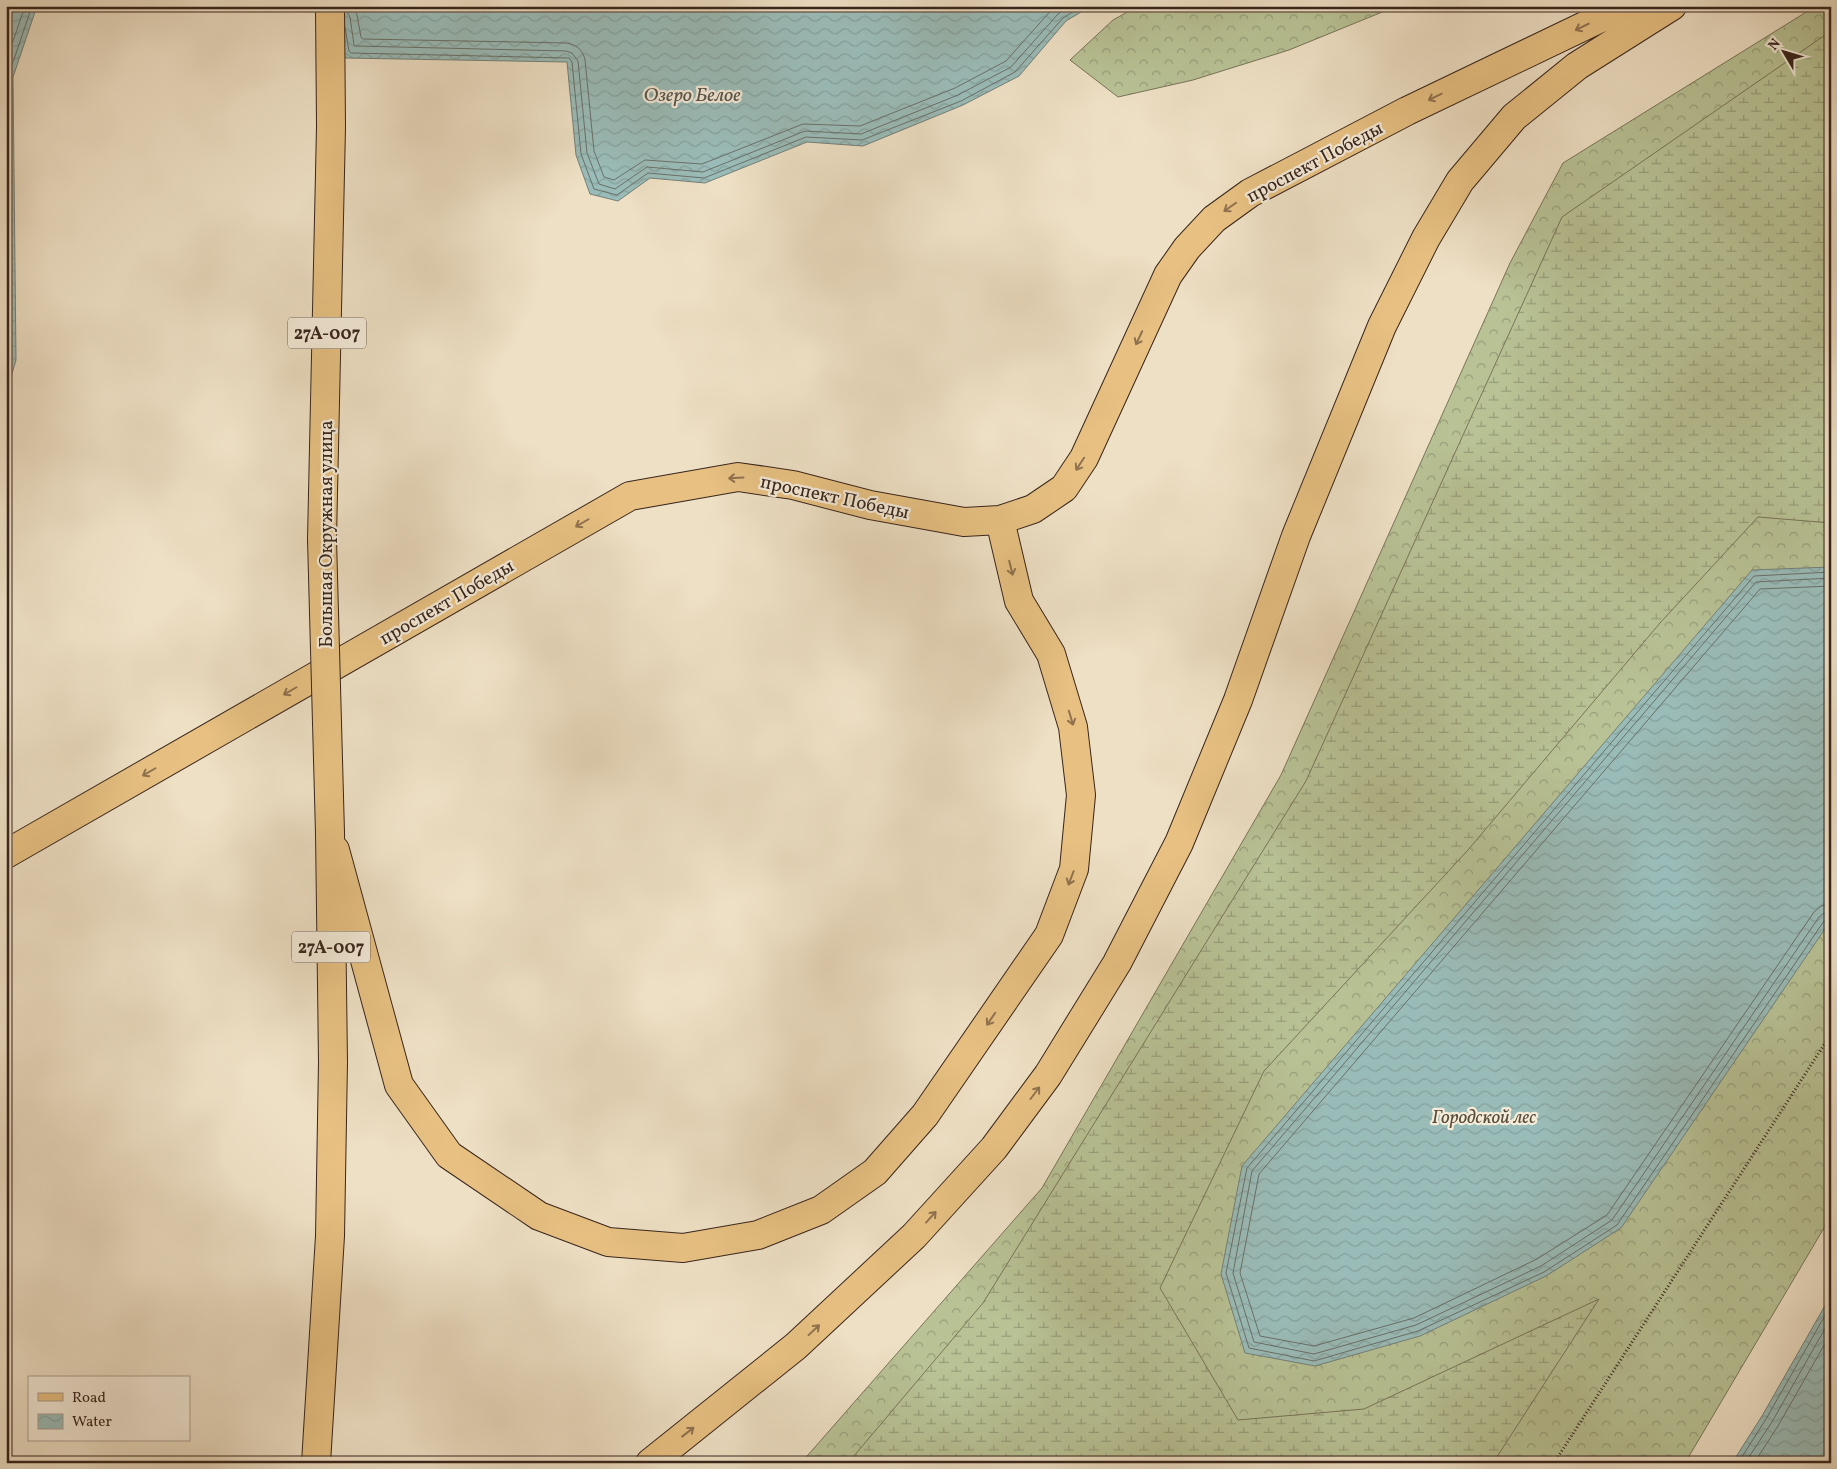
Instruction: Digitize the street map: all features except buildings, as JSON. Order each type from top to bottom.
[{"type":"main road","name":"Большая Окружная улица","points":[[316,1463],[330,1236],[333,1062],[330,833],[322,539],[331,127],[330,6]]},
{"type":"main road","name":"проспект Победы","points":[[6,854],[630,496],[738,477],[793,485],[870,505],[964,522],[1000,520],[1033,509],[1064,488],[1084,458],[1168,275],[1187,248],[1214,219],[1250,193],[1406,111],[1626,6]]},
{"type":"main road","points":[[650,1463],[796,1346],[914,1236],[994,1148],[1048,1075],[1117,963],[1179,843],[1238,700],[1296,536],[1382,326],[1426,238],[1460,181],[1514,117],[1577,66],[1672,6]]},
{"type":"main road","points":[[330,833],[399,1085],[449,1155],[539,1216],[608,1242],[684,1248],[758,1235],[822,1210],[874,1172],[925,1116],[1049,935],[1074,869],[1081,795],[1074,727],[1051,654],[1019,601],[1000,520]]},
{"type":"path","points":[[1554,1463],[1831,1034]]},
{"type":"green space","points":[[1138,6],[1397,6],[1289,50],[1193,80],[1118,97],[1070,60],[1113,20]]},
{"type":"green space","name":"Городской лес","points":[[1816,6],[1831,6],[1831,1216],[1685,1463],[801,1463],[1042,1188],[1281,775],[1510,263],[1563,163]]},
{"type":"green space","points":[[1831,31],[1831,523],[1758,517],[1660,623],[1468,850],[1264,1071],[1160,1288],[1238,1420],[1364,1409],[1599,1299],[1493,1463],[848,1463],[983,1303],[1306,781],[1562,217]]},
{"type":"water","points":[[6,6],[37,6],[13,77],[16,360],[6,394]]},
{"type":"water","name":"Озеро Белое","points":[[321,6],[1091,6],[1066,21],[1019,76],[963,105],[863,146],[807,142],[705,183],[650,178],[618,201],[590,194],[576,155],[567,62],[345,58],[339,19]]},
{"type":"water","points":[[1831,567],[1831,920],[1621,1228],[1546,1276],[1420,1336],[1315,1366],[1245,1353],[1221,1274],[1242,1166],[1752,570]]},
{"type":"water","points":[[1831,1295],[1831,1463],[1732,1463],[1762,1416]]}]
